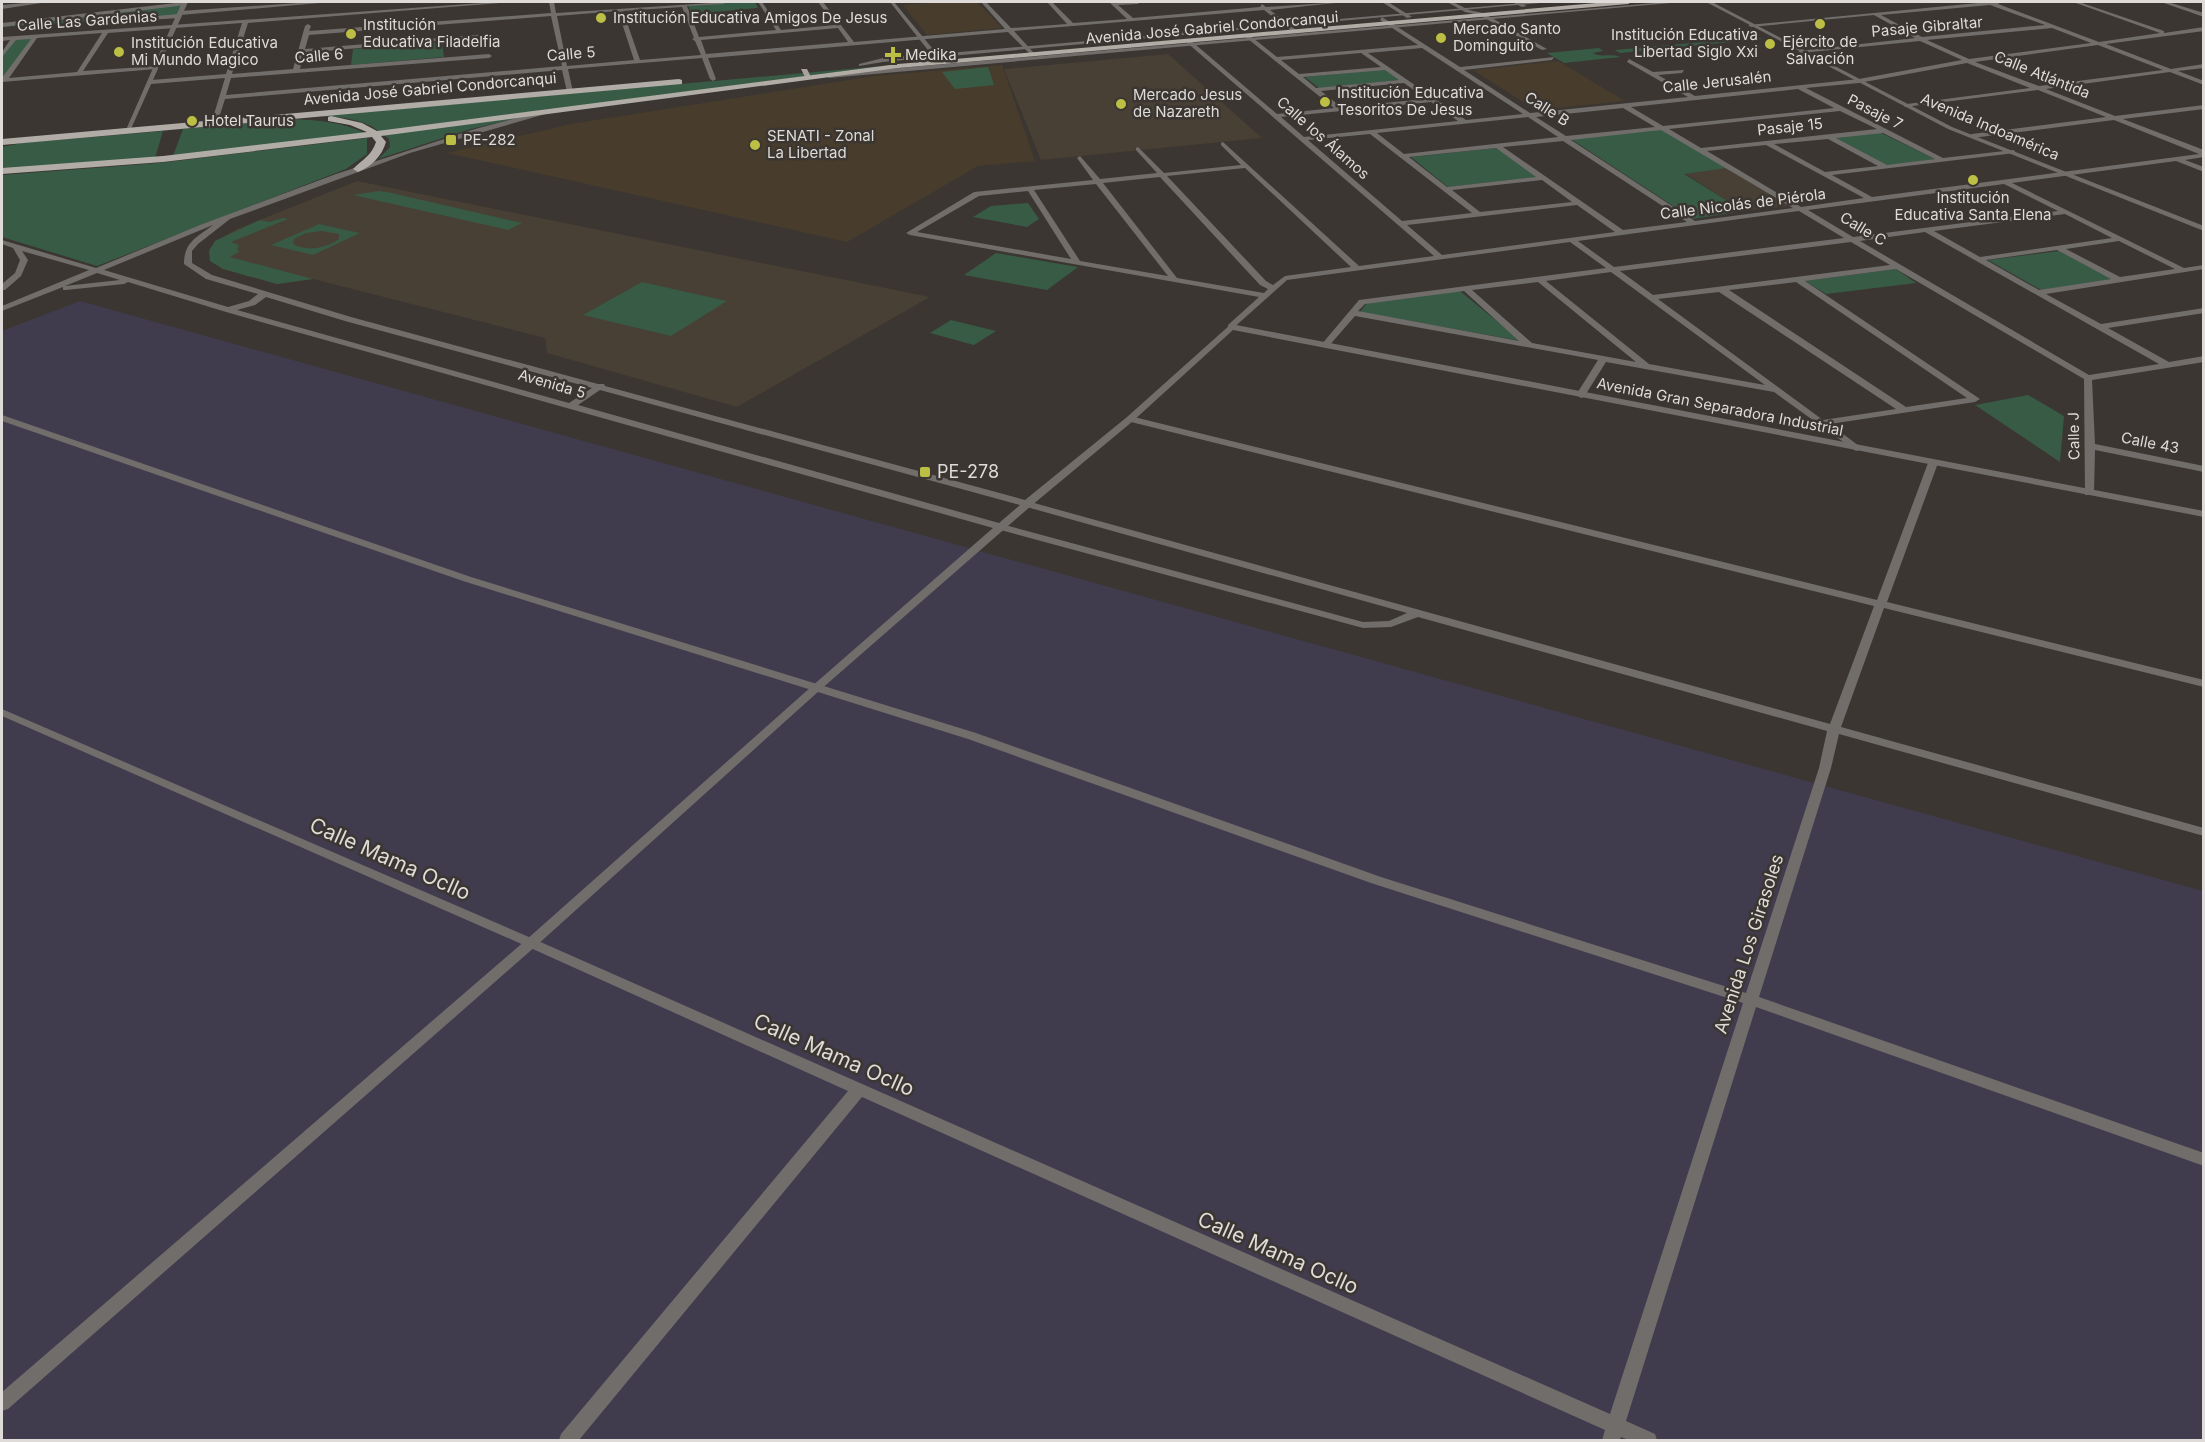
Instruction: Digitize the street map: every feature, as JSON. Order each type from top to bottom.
[{"type":"highway","name":"Avenida José Gabriel Condorcanqui","points":[[1388,23],[1407,15],[1520,4],[1581,2]]},
{"type":"highway","name":"Avenida José Gabriel Condorcanqui","points":[[2,171],[163,159],[376,134],[783,80],[861,65],[1290,27],[1485,16],[1628,2]]},
{"type":"highway","name":"Avenida José Gabriel Condorcanqui","points":[[1028,50],[1249,37],[1290,27]]},
{"type":"highway","name":"Avenida José Gabriel Condorcanqui","points":[[701,81],[807,74],[938,58]]},
{"type":"highway","name":"Avenida José Gabriel Condorcanqui","points":[[2,143],[689,81]]},
{"type":"highway","points":[[294,117],[346,121],[365,127],[376,134],[381,142],[379,150],[371,160],[358,169]]},
{"type":"highway","points":[[170,138],[174,128]]},
{"type":"highway","points":[[163,159],[166,148]]},
{"type":"street","points":[[2,7],[45,2]]},
{"type":"street","points":[[296,71],[314,2]]},
{"type":"street","points":[[2,26],[328,2]]},
{"type":"street","name":"Calle Las Gardenias","points":[[2,39],[511,2]]},
{"type":"street","points":[[551,2],[570,92]]},
{"type":"street","points":[[306,33],[724,2]]},
{"type":"street","points":[[760,2],[779,31]]},
{"type":"street","points":[[821,2],[852,44]]},
{"type":"street","points":[[892,2],[938,58]]},
{"type":"street","points":[[982,2],[1028,50]]},
{"type":"street","points":[[1049,2],[1071,24]]},
{"type":"street","points":[[1113,3],[1138,2]]},
{"type":"street","points":[[1256,2],[1290,27]]},
{"type":"street","name":"Calle 5","points":[[223,97],[1318,2],[1341,2]]},
{"type":"street","points":[[1384,2],[1407,15]]},
{"type":"street","points":[[1450,2],[1465,10],[1485,16],[1544,49]]},
{"type":"street","name":"Avenida José Gabriel Condorcanqui","points":[[1520,4],[1548,2]]},
{"type":"street","name":"Avenida José Gabriel Condorcanqui","points":[[1485,16],[1679,2]]},
{"type":"street","name":"Avenida Indoamérica","points":[[1710,2],[1907,106],[1972,136],[2204,229]]},
{"type":"street","points":[[1989,2],[2204,83]]},
{"type":"street","points":[[1751,25],[2000,2]]},
{"type":"street","points":[[2075,2],[2166,34]]},
{"type":"street","points":[[2164,2],[2204,15]]},
{"type":"street","points":[[26,3],[28,22]]},
{"type":"street","points":[[127,131],[185,3]]},
{"type":"street","points":[[2,26],[185,3]]},
{"type":"street","points":[[1113,3],[1131,19]]},
{"type":"street","points":[[684,5],[713,80]]},
{"type":"street","points":[[2179,7],[2195,5]]},
{"type":"street","points":[[621,9],[637,61]]},
{"type":"street","name":"Calle Atlántida","points":[[1874,13],[1922,40],[1968,61],[2204,154]]},
{"type":"street","name":"Avenida José Gabriel Condorcanqui","points":[[1290,27],[1407,15]]},
{"type":"street","points":[[487,19],[489,56],[493,74]]},
{"type":"street","points":[[214,124],[245,22]]},
{"type":"street","name":"Avenida José Gabriel Condorcanqui","points":[[1249,37],[1388,23]]},
{"type":"street","name":"Calle B","points":[[1388,23],[1532,115],[1695,224]]},
{"type":"street","points":[[696,39],[839,26]]},
{"type":"street","name":"Pasaje Gibraltar","points":[[1801,51],[2056,26]]},
{"type":"street","name":"Calle Jerusalén","points":[[1303,139],[1859,81],[1968,61],[2204,29]]},
{"type":"street","points":[[79,73],[106,32]]},
{"type":"street","points":[[302,51],[487,36]]},
{"type":"street","points":[[3,80],[35,37]]},
{"type":"street","points":[[1249,37],[1339,109]]},
{"type":"street","points":[[2,55],[14,38]]},
{"type":"street","name":"Avenida José Gabriel Condorcanqui","points":[[783,80],[1190,42]]},
{"type":"street","name":"Calle los Álamos","points":[[1190,42],[1440,257]]},
{"type":"street","points":[[1276,59],[1424,46]]},
{"type":"street","points":[[1362,51],[1464,122]]},
{"type":"street","name":"Calle 6","points":[[151,82],[489,56]]},
{"type":"street","points":[[1460,69],[1552,58]]},
{"type":"street","points":[[1629,61],[1694,98]]},
{"type":"street","points":[[1907,106],[2204,66]]},
{"type":"street","points":[[3,80],[156,67]]},
{"type":"street","points":[[1298,76],[1386,68]]},
{"type":"street","points":[[1653,74],[1682,71]]},
{"type":"street","points":[[1315,90],[1405,81]]},
{"type":"street","name":"Pasaje 7","points":[[1796,87],[1941,160]]},
{"type":"street","points":[[1275,116],[1432,100]]},
{"type":"street","name":"Calle C","points":[[1623,105],[2088,378]]},
{"type":"street","points":[[2,309],[358,169],[478,129],[568,107]]},
{"type":"street","points":[[1972,136],[2204,107]]},
{"type":"street","points":[[1403,156],[1839,109]]},
{"type":"street","name":"Pasaje 15","points":[[1702,150],[1881,131]]},
{"type":"street","points":[[1371,132],[1478,214]]},
{"type":"street","points":[[1828,136],[1886,167]]},
{"type":"street","points":[[1767,143],[1872,200]]},
{"type":"street","points":[[1223,144],[1357,268]]},
{"type":"street","points":[[1497,146],[1622,233]]},
{"type":"street","points":[[2,1402],[531,943],[815,689],[1027,504],[1130,419],[1266,296],[1273,288],[1263,283],[1138,149]]},
{"type":"street","points":[[1824,174],[2013,152]]},
{"type":"street","name":"Calle Nicolás de Piérola","points":[[1273,288],[1285,278],[2006,183],[2204,154]]},
{"type":"street","points":[[1080,158],[1174,279]]},
{"type":"street","points":[[2176,159],[2204,170]]},
{"type":"street","points":[[1247,166],[977,194],[910,233],[1266,296]]},
{"type":"street","points":[[1445,189],[1544,178]]},
{"type":"street","points":[[2006,183],[2183,270]]},
{"type":"street","points":[[1030,189],[1077,262]]},
{"type":"street","points":[[1401,223],[1579,203]]},
{"type":"street","points":[[1325,345],[1362,302],[2066,212]]},
{"type":"street","name":"Avenida 5","points":[[227,219],[195,242],[188,251],[188,264],[209,277],[2204,832]]},
{"type":"street","points":[[1925,230],[2041,292],[2168,365]]},
{"type":"street","points":[[1572,240],[1856,448]]},
{"type":"street","points":[[1979,259],[2121,240]]},
{"type":"street","name":"Avenida 5","points":[[2,242],[229,310],[1001,527],[1363,625],[1391,624],[1417,613]]},
{"type":"street","points":[[2,288],[18,274],[24,260],[16,246]]},
{"type":"street","points":[[2058,248],[2119,280]]},
{"type":"street","points":[[1651,298],[1899,266]]},
{"type":"street","points":[[2041,292],[2204,267]]},
{"type":"street","points":[[1539,279],[1646,366]]},
{"type":"street","points":[[1797,279],[1975,399],[1821,423]]},
{"type":"street","points":[[33,296],[89,284],[141,282]]},
{"type":"street","points":[[1465,288],[1529,345]]},
{"type":"street","points":[[1721,289],[1904,410]]},
{"type":"street","points":[[229,310],[252,303],[264,294]]},
{"type":"street","points":[[2101,327],[2204,310]]},
{"type":"street","points":[[1353,313],[1776,390]]},
{"type":"street","name":"Avenida Gran Separadora Industrial","points":[[1231,327],[2204,514]]},
{"type":"street","points":[[1581,395],[1604,358]]},
{"type":"street","points":[[2088,378],[2204,359]]},
{"type":"street","name":"Calle J","points":[[2088,378],[2089,492]]},
{"type":"street","points":[[572,405],[601,387]]},
{"type":"street","points":[[2,418],[467,579],[972,736],[1376,880],[1752,1000],[2204,1160]]},
{"type":"street","points":[[1130,419],[2204,684]]},
{"type":"street","name":"Calle 43","points":[[2090,446],[2204,469]]},
{"type":"street","name":"Avenida Los Girasoles","points":[[1613,1433],[1825,768],[1834,729],[1933,463]]},
{"type":"street","name":"Calle Mama Ocllo","points":[[2,712],[859,1089],[1613,1433],[1648,1440]]},
{"type":"street","points":[[568,1440],[859,1089]]},
{"type":"shaded area","points":[[977,2],[1002,28],[927,35],[903,5]]},
{"type":"shaded area","name":"Mercado Jesus de Nazareth","points":[[1168,54],[1262,138],[1041,160],[1004,69]]},
{"type":"shaded area","points":[[1558,61],[1625,101],[1536,110],[1473,70]]},
{"type":"shaded area","name":"SENATI - Zonal La Libertad","points":[[1002,65],[1035,161],[978,166],[847,242],[447,153],[571,124],[874,76]]},
{"type":"shaded area","points":[[1727,168],[1789,206],[1744,211],[1684,173]]},
{"type":"shaded area","points":[[357,181],[930,297],[737,407],[547,353],[545,338],[313,279],[277,284],[223,269],[210,261],[209,251],[215,241],[237,229]]},
{"type":"shaded area","points":[[80,301],[2203,891],[2203,1440],[2,1440],[2,331]]},
{"type":"green space","points":[[755,2],[758,8],[715,12],[716,17],[693,19],[688,5]]},
{"type":"green space","points":[[181,5],[177,13],[179,16],[2,27],[2,25]]},
{"type":"green space","points":[[35,37],[2,80],[2,55],[14,38]]},
{"type":"green space","points":[[1757,37],[1762,39],[1620,53],[1615,50]]},
{"type":"green space","points":[[442,42],[444,57],[351,65],[353,49]]},
{"type":"green space","points":[[1599,48],[1603,51],[1593,53],[1620,57],[1564,63],[1547,53]]},
{"type":"green space","points":[[882,66],[380,132],[360,121],[321,116]]},
{"type":"green space","points":[[988,67],[994,85],[955,89],[942,72]]},
{"type":"green space","points":[[1385,69],[1400,80],[1319,88],[1305,77]]},
{"type":"green space","points":[[534,114],[471,129],[378,159],[390,147],[389,139],[384,135]]},
{"type":"green space","points":[[291,119],[330,122],[367,134],[173,156],[183,129]]},
{"type":"green space","points":[[1661,129],[1727,168],[1684,174],[1744,211],[1693,219],[1571,139]]},
{"type":"green space","points":[[163,131],[155,158],[2,169],[2,147],[22,143]]},
{"type":"green space","points":[[1879,132],[1935,159],[1886,166],[1834,137]]},
{"type":"green space","points":[[367,138],[367,154],[346,169],[97,266],[2,237],[2,175],[159,163]]},
{"type":"green space","points":[[1496,148],[1538,177],[1448,187],[1411,157]]},
{"type":"green space","points":[[379,191],[522,223],[508,230],[353,195]]},
{"type":"green space","points":[[1028,203],[1039,219],[1027,227],[973,217],[991,206]]},
{"type":"green space","points":[[283,218],[288,219],[231,242],[239,245],[237,250],[240,251],[230,257],[313,279],[277,284],[223,269],[210,261],[209,251],[215,241],[260,220],[270,222]]},
{"type":"green space","points":[[319,224],[360,233],[313,255],[271,245]],"holes":[[[322,231],[339,234],[339,239],[323,247],[304,248],[293,244],[294,239],[306,233]]]},
{"type":"green space","points":[[2059,251],[2112,279],[2041,290],[1988,260]]},
{"type":"green space","points":[[996,253],[1078,267],[1047,290],[964,275]]},
{"type":"green space","points":[[1896,269],[1916,283],[1826,294],[1805,281]]},
{"type":"green space","points":[[642,282],[727,301],[671,336],[583,315]]},
{"type":"green space","points":[[1460,291],[1521,341],[1360,312],[1367,303]]},
{"type":"green space","points":[[951,320],[996,331],[974,345],[930,333]]},
{"type":"green space","points":[[2028,395],[2064,416],[2060,462],[1975,405]]},
{"type":"place","name":"Institución Educativa Amigos De Jesus","points":[[601,18]]},
{"type":"place","name":"Ejército de Salvación","points":[[1820,24]]},
{"type":"place","name":"Institución Educativa Filadelfia","points":[[351,34]]},
{"type":"place","name":"Mercado Santo Dominguito","points":[[1441,38]]},
{"type":"place","name":"Institución Educativa Libertad Siglo Xxi","points":[[1770,44]]},
{"type":"place","name":"Institución Educativa Mi Mundo Magico","points":[[119,52]]},
{"type":"place","name":"Medika","points":[[893,55]]},
{"type":"place","name":"Institución Educativa Tesoritos De Jesus","points":[[1325,102]]},
{"type":"place","name":"Mercado Jesus de Nazareth","points":[[1121,104]]},
{"type":"place","name":"Hotel Taurus","points":[[192,121]]},
{"type":"place","name":"PE-282","points":[[451,140]]},
{"type":"place","name":"SENATI - Zonal La Libertad","points":[[755,145]]},
{"type":"place","name":"Institución Educativa Santa Elena","points":[[1973,180]]},
{"type":"place","name":"PE-278","points":[[925,472]]}]
